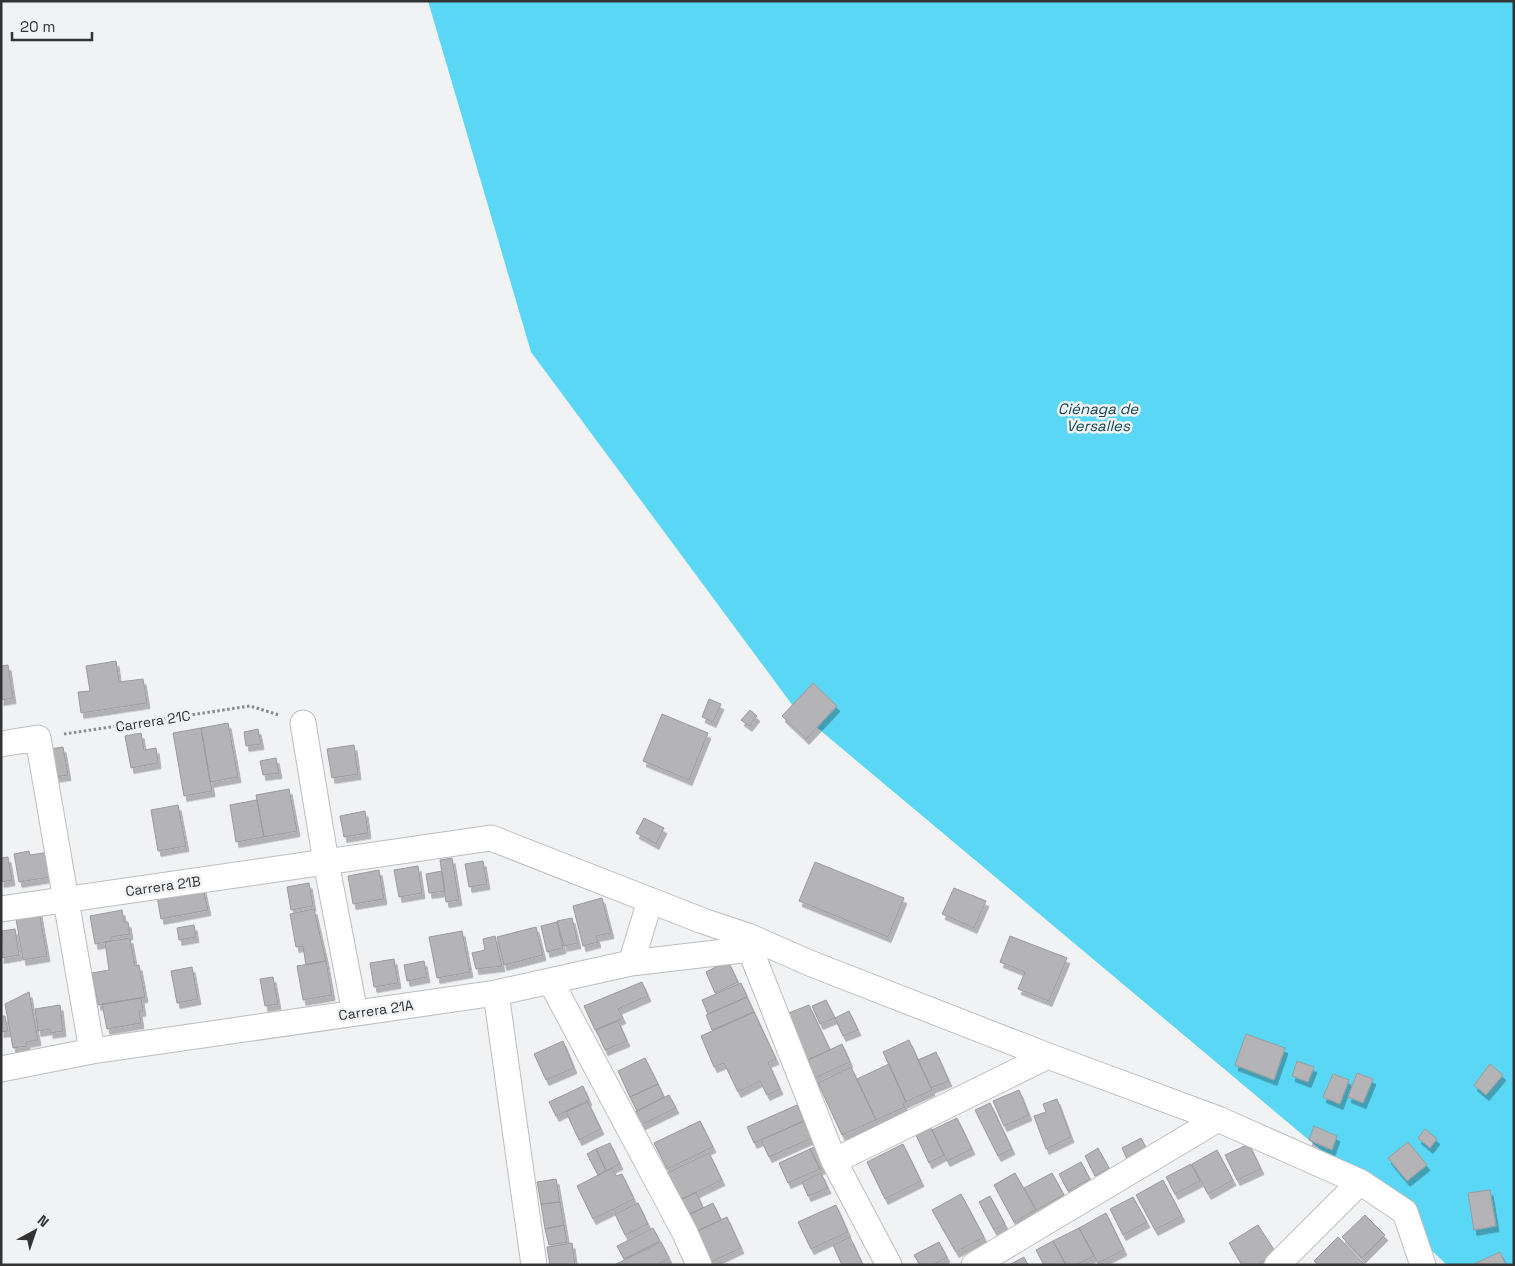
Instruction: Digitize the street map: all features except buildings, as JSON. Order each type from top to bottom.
[{"type":"street","points":[[303,723],[354,1013]]},
{"type":"street","points":[[1,744],[38,738],[92,1051]]},
{"type":"street","name":"Carrera 21B","points":[[1,909],[492,838],[749,942],[812,964],[1048,1056],[1218,1119],[1360,1182],[1405,1212],[1423,1265]]},
{"type":"street","points":[[630,963],[650,901]]},
{"type":"street","points":[[749,942],[834,1162],[889,1265]]},
{"type":"street","name":"Carrera 21A","points":[[1,1069],[92,1051],[496,993],[630,963],[749,942]]},
{"type":"street","points":[[551,982],[685,1233],[699,1265]]},
{"type":"street","points":[[496,993],[534,1265]]},
{"type":"street","points":[[834,1162],[1048,1056]]},
{"type":"street","points":[[974,1265],[1218,1119]]},
{"type":"street","points":[[1277,1265],[1360,1182]]},
{"type":"path","name":"Carrera 21C","points":[[38,738],[250,706],[303,723]]},
{"type":"water","name":"Ciénaga de Versalles","points":[[428,1],[1514,1],[1514,1265],[1447,1265],[1359,1182],[796,710],[531,352]]}]
